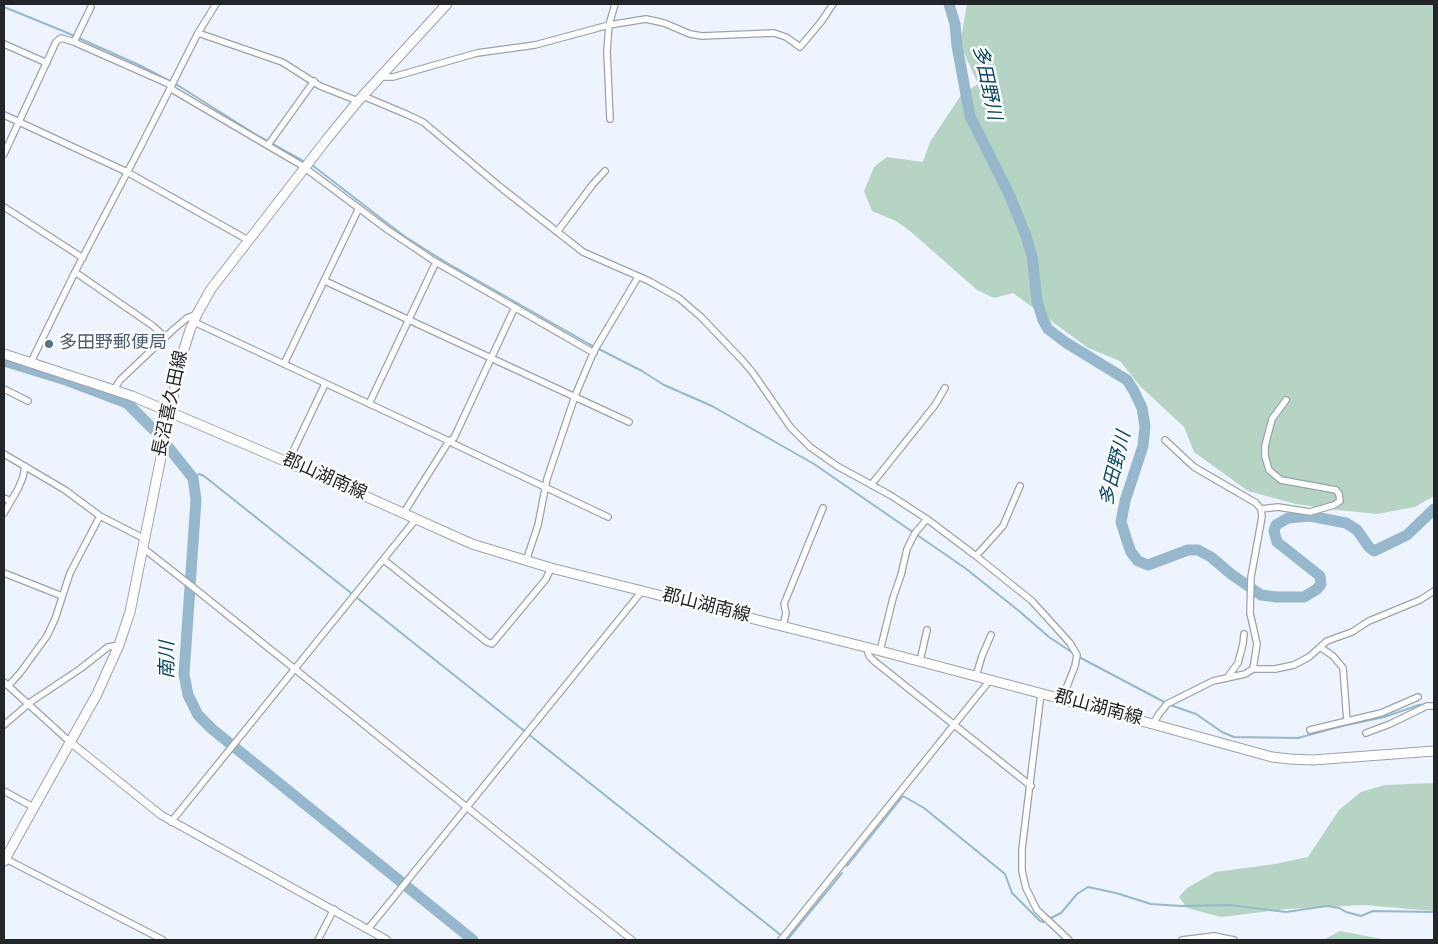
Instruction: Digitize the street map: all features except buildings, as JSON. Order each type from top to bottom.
[{"type":"main road","name":"長沼喜久田線","points":[[4,860],[102,686],[119,645],[130,612],[180,362],[195,318],[211,289],[304,168],[360,99],[447,4]]},
{"type":"main road","name":"郡山湖南線","points":[[5,357],[114,390],[169,416],[288,462],[472,544],[551,568],[920,661],[1249,751],[1290,759],[1312,760],[1434,751]]},
{"type":"street","points":[[30,364],[75,272],[172,87],[198,33],[216,4]]},
{"type":"street","points":[[610,119],[606,51],[609,25],[615,4]]},
{"type":"street","points":[[381,77],[401,75],[477,53],[508,50],[556,41],[609,25],[646,19],[664,23],[690,34],[702,36],[774,33],[800,47],[834,4]]},
{"type":"street","points":[[74,42],[91,7]]},
{"type":"street","points":[[198,33],[282,62],[324,88],[406,114],[423,122],[499,186],[590,256],[649,281],[679,298],[701,317],[753,373],[782,416],[799,437],[837,466],[927,519],[1032,601],[1070,643],[1077,655],[1077,660],[1062,699]]},
{"type":"street","points":[[4,154],[56,42],[59,38],[74,42],[170,84],[173,90],[304,168],[436,262],[594,353]]},
{"type":"street","points":[[4,44],[47,63]]},
{"type":"street","points":[[268,145],[314,81]]},
{"type":"street","points":[[4,116],[127,172],[248,240]]},
{"type":"street","points":[[557,232],[605,171]]},
{"type":"street","points":[[4,207],[83,258]]},
{"type":"street","points":[[284,364],[359,208]]},
{"type":"street","points":[[368,404],[436,262]]},
{"type":"street","points":[[75,272],[153,326],[165,337]]},
{"type":"street","points":[[526,561],[538,525],[545,487],[575,396],[594,353],[638,277]]},
{"type":"street","points":[[325,281],[629,422]]},
{"type":"street","points":[[403,514],[450,441],[454,438],[515,307]]},
{"type":"street","points":[[114,390],[120,380],[165,337],[187,318],[195,318],[284,364],[608,517]]},
{"type":"street","points":[[288,462],[326,384]]},
{"type":"street","points":[[871,485],[935,405],[945,388]]},
{"type":"street","points":[[4,389],[28,401]]},
{"type":"street","points":[[1261,509],[1278,508],[1310,512],[1334,505],[1340,501],[1336,490],[1281,480],[1269,470],[1265,456],[1266,439],[1272,419],[1286,400]]},
{"type":"street","points":[[1165,440],[1194,467],[1256,503],[1261,509],[1262,517],[1251,577],[1250,613],[1257,644],[1253,669]]},
{"type":"street","points":[[4,454],[65,490],[100,516],[144,544],[194,588],[632,940]]},
{"type":"street","points":[[4,513],[23,477],[25,466]]},
{"type":"street","points":[[976,556],[1003,526],[1020,486]]},
{"type":"street","points":[[4,498],[11,502]]},
{"type":"street","points":[[783,626],[786,613],[784,604],[824,508]]},
{"type":"street","points":[[100,516],[70,574],[56,619],[47,636],[20,672],[6,684],[70,742],[153,810],[387,940]]},
{"type":"street","points":[[172,822],[294,668],[416,519]]},
{"type":"street","points":[[880,651],[895,592],[902,575],[907,549],[915,533],[927,519]]},
{"type":"street","points":[[384,560],[492,644],[546,579],[551,568]]},
{"type":"street","points":[[4,573],[62,596]]},
{"type":"street","points":[[368,929],[642,591]]},
{"type":"street","points":[[1153,724],[1167,704],[1213,681],[1245,674],[1253,669],[1275,669],[1294,665],[1309,657],[1327,641],[1352,632],[1369,621],[1420,600],[1434,591]]},
{"type":"street","points":[[920,661],[927,630]]},
{"type":"street","points":[[1227,678],[1238,663],[1244,644],[1244,634]]},
{"type":"street","points":[[976,676],[982,656],[992,635]]},
{"type":"street","points":[[4,725],[27,704],[108,647],[119,645]]},
{"type":"street","points":[[1320,647],[1333,656],[1343,668],[1347,721]]},
{"type":"street","points":[[867,648],[874,661],[1031,786]]},
{"type":"street","points":[[781,940],[990,680]]},
{"type":"street","points":[[1042,693],[1022,850],[1022,871],[1032,902],[1037,910],[1069,940]]},
{"type":"street","points":[[1310,730],[1382,713],[1418,697]]},
{"type":"street","points":[[1366,733],[1427,706],[1434,706]]},
{"type":"street","points":[[4,791],[33,807]]},
{"type":"street","points":[[4,860],[163,940]]},
{"type":"street","points":[[318,940],[334,909]]},
{"type":"street","points":[[1182,940],[1214,936],[1234,940]]},
{"type":"green space","points":[[967,4],[1434,4],[1434,496],[1415,507],[1377,514],[1296,504],[1248,491],[1194,452],[1184,427],[1140,386],[1120,361],[1088,348],[1013,293],[994,298],[977,290],[910,231],[896,221],[872,211],[864,191],[874,167],[887,157],[923,162],[930,142],[961,95],[978,84],[960,44]]},
{"type":"green space","points":[[1434,783],[1434,911],[1364,905],[1286,909],[1221,917],[1187,908],[1179,897],[1187,888],[1215,872],[1275,864],[1308,857],[1339,810],[1361,792],[1385,785]]},
{"type":"green space","points":[[1340,931],[1387,940],[1323,940]]},
{"type":"waterway","name":"多田野川","points":[[949,4],[955,24],[957,46],[970,116],[1009,194],[1026,236],[1032,256],[1037,301],[1043,320],[1048,329],[1065,342],[1127,380],[1142,408],[1145,426],[1143,446],[1125,501],[1121,522],[1131,552],[1138,561],[1148,565],[1188,550],[1198,550],[1211,557],[1261,595],[1304,597],[1317,589],[1321,584],[1320,576],[1277,542],[1274,531],[1276,525],[1288,518],[1310,516],[1346,523],[1357,530],[1374,551],[1407,535],[1434,509]]},
{"type":"waterway","points":[[4,7],[139,65],[179,86],[258,136],[305,162]]},
{"type":"waterway","points":[[312,165],[404,236],[447,263],[589,344],[642,371],[664,385],[712,406],[814,464],[965,568],[1049,637],[1073,653]]},
{"type":"waterway","name":"南川","points":[[4,361],[66,380],[127,403],[157,433],[193,478],[196,500],[184,674],[188,695],[198,715],[212,729],[473,940]]},
{"type":"waterway","points":[[193,478],[199,474],[204,476],[787,940],[842,873]]},
{"type":"waterway","points":[[1079,657],[1166,703]]},
{"type":"waterway","points":[[1170,705],[1196,714],[1222,732],[1234,737],[1298,738],[1384,717],[1419,705],[1434,703]]},
{"type":"waterway","points":[[847,866],[903,796],[924,808],[1005,874],[1012,893],[1043,922],[1061,913],[1077,894],[1088,887],[1116,893],[1151,904],[1181,906],[1229,905],[1286,912],[1327,906],[1361,916],[1373,911],[1434,912]]},
{"type":"place","name":"多田野郵便局","points":[[49,344]]}]
